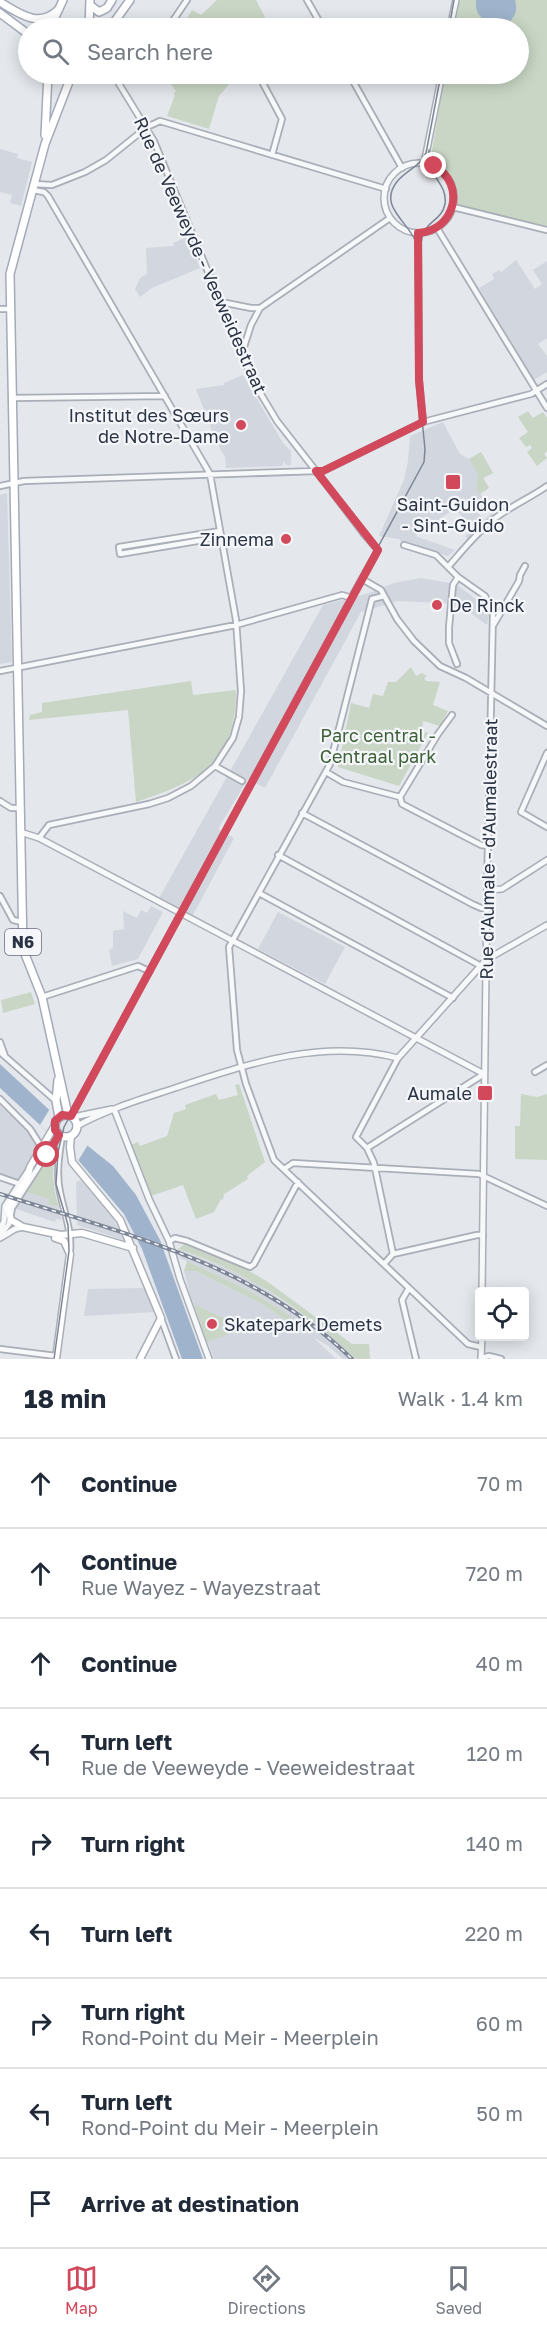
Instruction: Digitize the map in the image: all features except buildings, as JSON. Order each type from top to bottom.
[{"type":"main road","points":[[55,18],[63,0]]},
{"type":"main road","points":[[90,2],[99,12],[107,8],[112,0]]},
{"type":"main road","points":[[117,18],[130,0]]},
{"type":"main road","points":[[0,2],[35,18]]},
{"type":"main road","points":[[89,18],[90,2]]},
{"type":"main road","points":[[48,18],[59,9]]},
{"type":"main road","points":[[0,13],[18,26]]},
{"type":"main road","name":"N6","points":[[45,144],[48,84]]},
{"type":"main road","name":"N6","points":[[66,1116],[42,997],[23,949],[10,274],[45,144],[68,84]]},
{"type":"main road","name":"N6","points":[[58,1074],[56,1101],[75,1131],[72,1162],[120,1220],[133,1248]]},
{"type":"main road","points":[[66,1116],[55,1121],[52,1131],[30,1167],[27,1180],[20,1186],[8,1208],[10,1218],[23,1227],[47,1233],[61,1236],[82,1233],[133,1248],[161,1318],[140,1359]]},
{"type":"main road","points":[[52,1131],[60,1139],[75,1131]]},
{"type":"main road","points":[[47,1233],[64,1241],[70,1254],[56,1358]]},
{"type":"street","points":[[175,18],[187,0]]},
{"type":"street","points":[[307,0],[317,18]]},
{"type":"street","points":[[452,18],[456,0]]},
{"type":"street","name":"Rue de Veeweyde - Veeweidestraat","points":[[119,84],[147,127],[253,381],[277,421],[378,550],[362,579]]},
{"type":"street","points":[[262,84],[282,119],[272,154]]},
{"type":"street","points":[[354,84],[402,168]]},
{"type":"street","points":[[424,164],[440,84]]},
{"type":"street","points":[[33,187],[52,185],[91,170],[123,148],[147,127],[160,121],[386,189]]},
{"type":"street","points":[[424,164],[438,169],[448,179],[453,192],[453,207],[447,219],[437,228],[418,233],[402,229],[390,218],[385,206],[386,189],[391,178],[402,168],[424,164]]},
{"type":"street","points":[[33,187],[48,196],[210,474],[236,625],[241,691],[239,717],[233,738],[215,766],[191,786],[168,798],[149,804],[49,825],[39,838]]},
{"type":"street","points":[[453,207],[547,230]]},
{"type":"street","points":[[242,353],[250,325],[260,308],[390,218]]},
{"type":"street","points":[[437,228],[547,408]]},
{"type":"street","points":[[418,233],[419,387],[423,422]]},
{"type":"street","points":[[221,302],[260,308]]},
{"type":"street","points":[[0,309],[10,309]]},
{"type":"street","points":[[0,486],[13,483],[323,471],[423,422],[536,391],[547,384]]},
{"type":"street","points":[[12,398],[165,396]]},
{"type":"street","points":[[448,567],[492,520],[547,486]]},
{"type":"street","points":[[221,534],[120,554],[119,547],[221,534]]},
{"type":"street","points":[[404,545],[436,555],[458,577],[453,585],[449,627],[449,643],[457,664]]},
{"type":"street","points":[[494,624],[515,589],[519,575],[525,566]]},
{"type":"street","name":"Rue d'Aumale - d'Aumalestraat","points":[[458,577],[485,596],[494,614],[493,682],[490,694],[482,1287]]},
{"type":"street","points":[[66,1116],[149,971],[362,579],[375,586],[384,596],[408,634],[440,666],[466,678],[547,726]]},
{"type":"street","points":[[0,671],[236,625],[342,594],[352,598]]},
{"type":"street","points":[[384,596],[372,599],[334,754],[228,951],[237,1050],[271,1155],[468,1344],[482,1347]]},
{"type":"street","points":[[452,715],[400,797],[402,804],[488,846]]},
{"type":"street","points":[[547,753],[521,812],[547,827]]},
{"type":"street","points":[[215,766],[242,781]]},
{"type":"street","points":[[326,772],[343,782],[400,797]]},
{"type":"street","points":[[0,801],[11,808],[20,808]]},
{"type":"street","points":[[302,813],[471,904],[487,908]]},
{"type":"street","points":[[20,832],[39,838],[484,1074]]},
{"type":"street","points":[[278,855],[481,966]]},
{"type":"street","points":[[487,890],[502,889],[547,860]]},
{"type":"street","points":[[259,893],[453,998]]},
{"type":"street","points":[[0,896],[13,920],[22,922]]},
{"type":"street","points":[[393,1254],[375,1167],[367,1148],[356,1137],[398,1058],[415,1038],[486,960],[547,925]]},
{"type":"street","points":[[42,997],[138,966],[149,971]]},
{"type":"street","points":[[471,978],[480,980],[486,985]]},
{"type":"street","points":[[0,1042],[3,1054],[56,1101]]},
{"type":"street","points":[[66,1116],[114,1109],[278,1056],[321,1051],[362,1052],[398,1058]]},
{"type":"street","points":[[535,1072],[547,1065]]},
{"type":"street","points":[[367,1148],[484,1074]]},
{"type":"street","points":[[0,1099],[30,1129],[42,1148]]},
{"type":"street","points":[[75,1131],[114,1109]]},
{"type":"street","points":[[114,1109],[148,1199],[169,1241],[209,1359]]},
{"type":"street","points":[[0,1236],[9,1224],[12,1208],[60,1139]]},
{"type":"street","points":[[60,1139],[59,1187],[68,1220],[70,1254]]},
{"type":"street","points":[[284,1169],[293,1163],[483,1176],[547,1206]]},
{"type":"street","points":[[0,1177],[20,1186],[6,1206],[0,1230]]},
{"type":"street","points":[[169,1241],[175,1238],[187,1241],[250,1267],[254,1264],[298,1182]]},
{"type":"street","points":[[0,1236],[23,1227]]},
{"type":"street","points":[[384,1264],[393,1254],[483,1235]]},
{"type":"street","points":[[409,1288],[402,1300],[416,1359]]},
{"type":"street","points":[[161,1318],[176,1359]]},
{"type":"street","points":[[152,1336],[158,1331],[165,1331]]},
{"type":"street","points":[[482,1341],[482,1359],[489,1356],[501,1359]]},
{"type":"street","points":[[0,1349],[56,1358]]},
{"type":"shaded area","points":[[0,149],[18,154],[17,158],[32,162],[21,206],[10,203],[12,195],[0,192]]},
{"type":"shaded area","points":[[187,237],[200,268],[152,288],[140,297],[135,289],[140,278],[147,274],[146,248],[174,246],[173,243]]},
{"type":"shaded area","points":[[516,260],[535,289],[542,284],[533,270],[547,261],[547,338],[538,344],[547,356],[547,372],[534,380],[479,288],[494,279],[492,274],[499,270],[501,272]]},
{"type":"shaded area","name":"Institut des Sœurs de Notre-Dame","points":[[243,375],[283,443],[291,451],[291,465],[286,465],[284,461],[282,466],[226,468],[225,457],[215,439],[196,389],[224,385]]},
{"type":"shaded area","points":[[443,422],[460,454],[469,459],[481,452],[493,473],[483,478],[489,488],[480,493],[484,500],[474,508],[484,520],[492,513],[494,515],[468,540],[465,536],[471,531],[470,526],[454,509],[415,536],[455,550],[448,556],[402,542],[399,539],[379,536],[404,480],[410,436]]},
{"type":"shaded area","points":[[7,493],[12,662],[0,664],[0,495]]},
{"type":"shaded area","points":[[421,578],[456,584],[486,607],[489,614],[487,625],[458,604],[398,601],[361,612],[265,788],[248,779],[218,829],[234,838],[192,917],[158,900],[323,605],[369,593],[394,583]]},
{"type":"shaded area","points":[[151,906],[163,912],[138,959],[112,966],[109,950],[113,948],[113,931],[124,929],[123,911],[137,918],[141,910],[147,913]]},
{"type":"shaded area","points":[[278,912],[345,947],[325,984],[258,949]]},
{"type":"shaded area","points":[[0,1106],[36,1138],[37,1152],[19,1180],[0,1174]]},
{"type":"shaded area","points":[[81,1180],[113,1218],[123,1240],[77,1225],[76,1182]]},
{"type":"shaded area","points":[[27,1192],[49,1199],[48,1204],[59,1207],[61,1220],[56,1219],[55,1222],[16,1209]]},
{"type":"shaded area","points":[[178,1249],[256,1283],[319,1325],[356,1359],[343,1359],[327,1345],[314,1338],[336,1359],[214,1359],[184,1271],[194,1271],[262,1304],[286,1320],[291,1317],[250,1291],[180,1258]]},
{"type":"shaded area","points":[[146,1288],[155,1312],[84,1316],[88,1289]]},
{"type":"green space","points":[[217,0],[256,0],[265,18],[187,18],[192,10],[201,15]]},
{"type":"green space","points":[[458,0],[547,0],[547,226],[461,206],[457,203],[450,178],[430,162],[443,84],[529,84],[529,18],[455,18]]},
{"type":"green space","points":[[171,84],[229,84],[219,96],[209,129],[167,116],[175,95],[173,94],[176,91]]},
{"type":"green space","points":[[528,411],[533,418],[543,412],[547,418],[547,451],[544,454],[547,458],[537,466],[527,452],[532,448],[530,445],[526,447],[519,438],[528,432],[518,417]]},
{"type":"green space","points":[[481,452],[493,473],[483,478],[489,488],[480,494],[477,490],[478,474],[469,459]]},
{"type":"green space","name":"Parc central - Centraal park","points":[[411,667],[416,676],[422,673],[427,676],[424,678],[426,681],[440,682],[433,705],[448,711],[440,726],[423,721],[422,736],[425,732],[428,733],[399,786],[338,767],[351,703],[369,708],[373,694],[383,696],[388,682],[396,682]]},
{"type":"green space","points":[[191,681],[193,695],[236,690],[229,736],[221,752],[210,766],[195,777],[136,802],[128,710],[29,720],[30,715],[42,712],[42,703]]},
{"type":"green space","points":[[31,992],[35,1004],[3,1013],[1,1000]]},
{"type":"green space","points":[[239,1084],[265,1162],[247,1176],[248,1179],[224,1194],[223,1200],[221,1199],[214,1212],[196,1219],[183,1185],[151,1196],[131,1145],[138,1142],[140,1146],[167,1136],[174,1113],[186,1109],[185,1105],[216,1094],[219,1100],[238,1095],[235,1085]]},
{"type":"green space","points":[[521,1094],[537,1097],[547,1094],[547,1160],[515,1159],[515,1126],[520,1126]]},
{"type":"green space","points":[[51,1155],[54,1156],[55,1194],[59,1207],[48,1204],[49,1199],[27,1192]]},
{"type":"green space","points":[[186,1243],[225,1257],[268,1282],[352,1344],[369,1344],[370,1359],[356,1359],[295,1308],[251,1281],[178,1249]]},
{"type":"green space","points":[[187,1261],[250,1291],[292,1317],[286,1320],[262,1304],[195,1271],[184,1271]]},
{"type":"green space","name":"Skatepark Demets","points":[[194,1304],[225,1319],[220,1329],[229,1334],[207,1342]]},
{"type":"water","points":[[476,0],[515,0],[516,7],[512,18],[482,18],[476,7]]},
{"type":"water","points":[[0,1064],[88,1146],[113,1166],[136,1195],[160,1240],[203,1359],[182,1359],[142,1249],[124,1214],[79,1161],[0,1088]]},
{"type":"pier","points":[[51,1107],[89,1143],[78,1161],[40,1125]]},
{"type":"tram line","points":[[451,18],[454,0]]},
{"type":"tram line","points":[[54,1359],[69,1251],[68,1225],[56,1184],[58,1152],[64,1127],[424,462],[425,449],[418,380],[417,245],[414,237],[393,208],[391,192],[403,175],[426,153],[439,84]]},
{"type":"tram line","points":[[421,248],[424,232],[440,215],[445,204],[443,190],[430,166],[429,150]]},
{"type":"railway","points":[[0,1194],[141,1239],[231,1275],[274,1298],[314,1326],[352,1359]]},
{"type":"place","name":"Institut des Sœurs de Notre-Dame","points":[[241,425]]},
{"type":"place","name":"Saint-Guidon - Sint-Guido","points":[[453,482]]},
{"type":"place","name":"Zinnema","points":[[286,539]]},
{"type":"place","name":"De Rinck","points":[[437,605]]},
{"type":"place","name":"Aumale","points":[[485,1093]]},
{"type":"place","name":"Skatepark Demets","points":[[212,1324]]},
{"type":"route","points":[[47,1155],[59,1135],[55,1130],[55,1121],[65,1114],[71,1116],[378,550],[316,471],[323,471],[423,422],[419,380],[418,233],[434,230],[441,225],[449,215],[454,202],[448,179],[434,166]]}]
